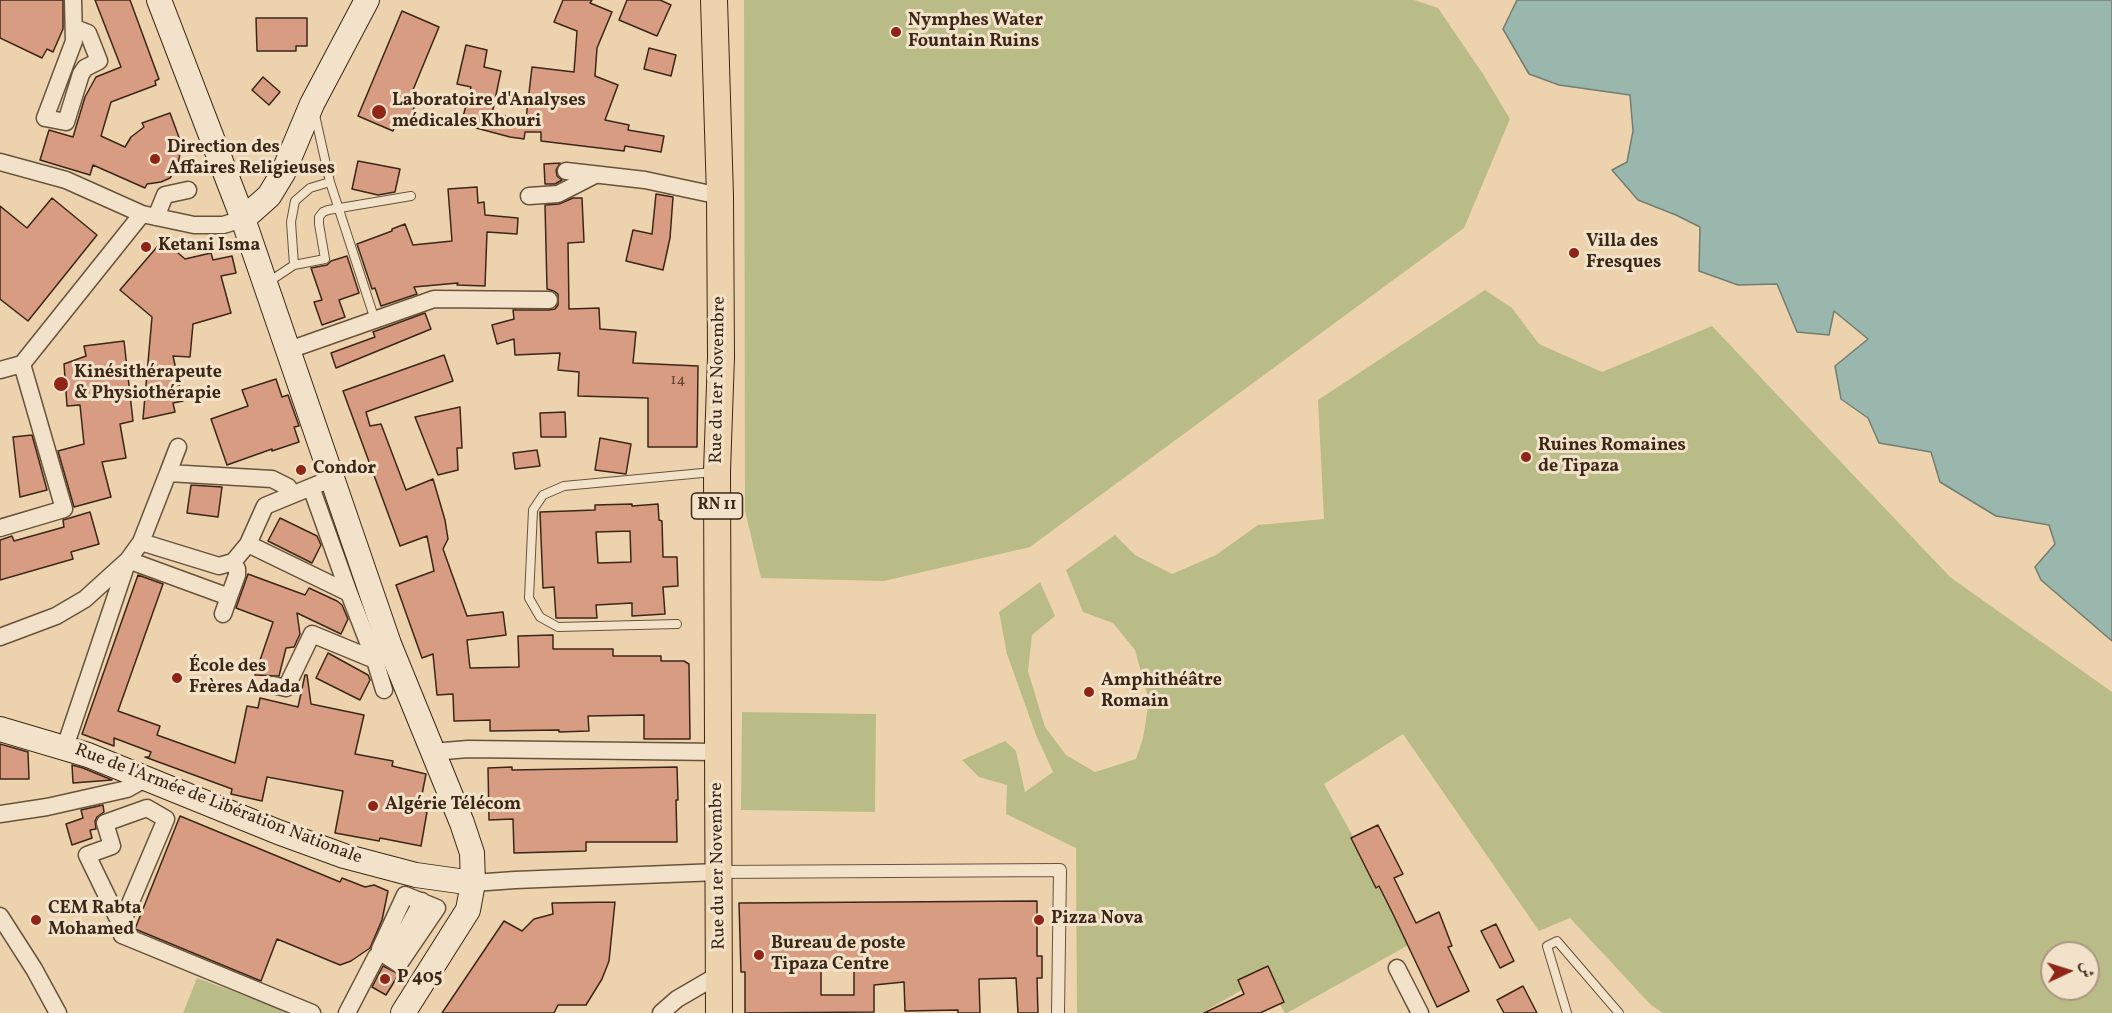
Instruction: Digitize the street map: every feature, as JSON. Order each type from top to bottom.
[{"type":"main road","points":[[159,0],[243,219],[289,350],[322,482],[472,853],[473,883],[468,910],[403,1013]]},
{"type":"main road","points":[[243,219],[269,196],[283,173],[312,104],[367,0]]},
{"type":"main road","name":"Rue du 1er Novembre","points":[[714,0],[720,196],[721,357],[717,471],[719,1013]]},
{"type":"main road","name":"Rue de l'Armée de Libération Nationale","points":[[0,729],[65,747],[344,856],[417,876],[473,883]]},
{"type":"street","points":[[74,0],[74,40],[45,118],[66,122],[81,74],[85,68],[99,61],[88,33],[75,28]]},
{"type":"street","points":[[0,162],[66,180],[149,215],[194,225],[223,225],[243,219]]},
{"type":"street","points":[[566,171],[645,180],[720,196]]},
{"type":"street","points":[[529,196],[558,194],[595,175]]},
{"type":"street","points":[[0,370],[22,364],[165,195],[188,190]]},
{"type":"street","points":[[289,350],[434,299],[549,300]]},
{"type":"street","points":[[0,528],[64,509],[22,364]]},
{"type":"street","points":[[0,637],[56,616],[86,599],[128,560],[141,542],[178,447]]},
{"type":"street","points":[[168,473],[272,479],[288,487],[293,494]]},
{"type":"street","points":[[141,542],[219,566],[233,562],[248,544],[265,506],[322,482],[349,593],[384,690]]},
{"type":"street","points":[[248,544],[349,593]]},
{"type":"street","points":[[128,560],[229,597]]},
{"type":"street","points":[[65,747],[128,560]]},
{"type":"street","points":[[224,614],[237,575],[233,562]]},
{"type":"street","points":[[273,685],[286,688],[312,634],[375,660]]},
{"type":"street","points":[[432,752],[468,749],[718,752]]},
{"type":"street","points":[[0,814],[47,807],[128,789],[147,778]]},
{"type":"street","points":[[121,925],[166,819],[147,808],[105,823],[112,846],[87,855],[121,925],[122,935],[303,1011]]},
{"type":"street","points":[[473,883],[718,872],[1060,870],[1058,1013]]},
{"type":"street","points":[[347,1013],[376,957],[396,949],[422,901]]},
{"type":"street","points":[[0,916],[34,969],[58,1013]]},
{"type":"street","points":[[1397,968],[1420,1013]]},
{"type":"street","points":[[661,1013],[677,999],[720,974]]},
{"type":"lane","points":[[312,104],[330,182],[375,320]]},
{"type":"lane","points":[[294,265],[291,222],[296,201],[310,188],[330,182]]},
{"type":"lane","points":[[265,281],[276,277],[294,265],[325,259],[319,224],[320,217],[328,210],[411,196]]},
{"type":"lane","points":[[677,624],[558,627],[540,616],[529,598],[532,510],[543,495],[564,486],[717,471]]},
{"type":"lane","points":[[1567,1013],[1548,946],[1557,941],[1619,1013]]},
{"type":"green space","points":[[744,0],[1414,0],[1438,8],[1483,74],[1510,119],[1464,228],[1030,547],[884,581],[761,578],[745,511]]},
{"type":"green space","points":[[1485,290],[1512,308],[1539,344],[1602,372],[1712,326],[1950,577],[2112,692],[2112,1013],[1663,1013],[1651,1005],[1570,918],[1539,931],[1403,734],[1324,784],[1412,943],[1287,1013],[1264,977],[1202,1013],[1077,1013],[1076,848],[1006,814],[1007,785],[979,777],[962,760],[1005,741],[1016,751],[1025,792],[1053,772],[1036,735],[1007,654],[999,612],[1040,582],[1055,616],[1032,635],[1028,671],[1045,727],[1066,755],[1095,772],[1136,759],[1143,738],[1149,701],[1135,650],[1113,623],[1083,612],[1066,570],[1115,535],[1135,555],[1172,574],[1216,555],[1258,525],[1324,519],[1318,400]]},
{"type":"green space","points":[[742,712],[876,714],[875,812],[741,810]]},
{"type":"green space","points":[[197,978],[289,1012],[289,1013],[183,1013]]},
{"type":"water","points":[[1517,0],[2112,0],[2112,641],[2041,580],[2035,567],[2055,544],[2049,525],[1996,516],[1940,482],[1931,452],[1879,443],[1868,418],[1841,399],[1835,366],[1868,339],[1834,311],[1829,335],[1797,332],[1777,284],[1738,285],[1699,271],[1700,227],[1638,200],[1612,170],[1627,162],[1633,131],[1630,95],[1559,85],[1529,74],[1503,29]]},
{"type":"building","points":[[0,0],[63,0],[63,29],[53,52],[47,49],[42,58],[0,38]]},
{"type":"building","points":[[95,0],[130,0],[159,79],[155,81],[156,85],[111,102],[101,136],[125,147],[131,137],[144,127],[142,123],[170,113],[184,151],[180,153],[178,165],[170,178],[147,184],[145,188],[93,165],[90,175],[40,160],[49,130],[73,137],[85,97],[96,77],[121,67]]},
{"type":"building","points":[[563,0],[592,0],[590,3],[612,12],[597,48],[595,76],[618,85],[605,120],[629,125],[628,130],[664,136],[661,152],[625,146],[624,151],[541,141],[541,132],[525,132],[524,139],[461,124],[471,87],[457,84],[466,45],[487,50],[484,67],[501,71],[492,114],[526,119],[532,67],[574,72],[577,31],[554,22]]},
{"type":"building","points":[[627,0],[660,0],[671,5],[657,36],[619,20]]},
{"type":"building","points":[[402,11],[439,27],[408,102],[415,105],[410,119],[400,115],[393,131],[358,116]]},
{"type":"building","points":[[256,18],[307,18],[307,46],[296,46],[296,51],[257,51]]},
{"type":"building","points":[[649,48],[676,55],[671,76],[644,69]]},
{"type":"building","points":[[263,77],[280,92],[269,105],[252,90]]},
{"type":"building","points":[[358,161],[400,169],[395,192],[378,195],[352,189]]},
{"type":"building","points":[[560,163],[556,170],[557,176],[562,180],[555,184],[545,184],[544,164]]},
{"type":"building","points":[[477,187],[478,203],[484,202],[485,215],[518,218],[517,234],[487,232],[485,286],[457,285],[458,283],[414,287],[417,294],[381,306],[375,288],[372,289],[357,244],[405,224],[413,245],[452,241],[448,189]]},
{"type":"building","points":[[656,194],[673,197],[670,238],[663,270],[626,261],[633,230],[652,234]]},
{"type":"building","points":[[52,198],[97,235],[28,321],[0,299],[0,206],[27,228]]},
{"type":"building","points":[[573,198],[582,198],[584,242],[568,243],[569,309],[599,308],[600,329],[636,332],[633,363],[698,366],[697,447],[648,447],[648,398],[578,396],[579,372],[558,370],[560,353],[515,355],[514,339],[497,344],[492,325],[514,319],[513,310],[549,310],[555,309],[558,305],[558,294],[547,289],[545,205],[559,204]]},
{"type":"building","points":[[163,240],[185,259],[211,253],[213,260],[232,256],[236,273],[221,276],[231,313],[193,324],[190,357],[173,356],[183,401],[173,403],[175,412],[143,419],[152,317],[120,290]]},
{"type":"building","points":[[347,256],[359,293],[339,300],[345,317],[322,325],[314,302],[322,300],[311,268],[327,265],[331,261]]},
{"type":"building","points":[[425,313],[431,329],[336,368],[331,353],[375,337],[373,332]]},
{"type":"building","points":[[124,341],[133,421],[120,424],[126,458],[102,462],[111,497],[74,507],[58,451],[84,444],[80,405],[67,406],[64,364],[86,356],[84,346]]},
{"type":"building","points":[[444,355],[453,381],[366,412],[370,426],[381,424],[406,490],[433,479],[448,539],[443,549],[467,616],[503,612],[506,635],[467,640],[470,668],[519,667],[518,636],[553,635],[553,649],[613,649],[613,656],[661,656],[661,661],[684,661],[689,664],[690,739],[644,739],[644,715],[588,716],[589,731],[490,731],[490,720],[454,721],[453,694],[437,695],[433,654],[422,658],[396,585],[434,571],[427,536],[400,546],[343,391]]},
{"type":"building","points":[[276,379],[282,397],[288,395],[299,426],[294,427],[299,442],[227,465],[211,419],[248,406],[242,390]]},
{"type":"building","points":[[460,407],[462,448],[457,448],[458,470],[438,475],[415,417]]},
{"type":"building","points":[[565,412],[566,437],[541,437],[540,413]]},
{"type":"building","points":[[32,435],[47,490],[20,497],[13,437]]},
{"type":"building","points":[[600,438],[631,444],[626,474],[595,470]]},
{"type":"building","points":[[537,450],[540,466],[515,469],[513,453]]},
{"type":"building","points":[[191,485],[222,487],[218,517],[187,513]]},
{"type":"building","points":[[658,504],[659,520],[662,521],[663,557],[677,557],[678,586],[663,587],[665,614],[632,616],[632,603],[596,605],[597,618],[556,618],[554,587],[543,588],[540,512],[595,510],[595,505]],"holes":[[[630,531],[631,562],[598,563],[596,532]]]},
{"type":"building","points":[[90,512],[99,544],[71,552],[73,559],[0,580],[0,540],[12,536],[14,541],[64,527],[63,520]]},
{"type":"building","points":[[280,518],[317,536],[321,545],[312,563],[268,541]]},
{"type":"building","points":[[248,574],[305,595],[309,588],[337,601],[342,605],[348,619],[341,634],[297,613],[300,634],[294,647],[286,648],[279,676],[255,675],[273,622],[236,608]]},
{"type":"building","points":[[138,575],[163,584],[118,711],[160,726],[157,735],[235,763],[247,706],[258,708],[260,698],[298,707],[305,675],[307,675],[311,704],[364,715],[355,754],[393,761],[392,766],[426,774],[419,810],[427,812],[421,846],[335,833],[343,791],[267,777],[262,801],[231,794],[232,789],[145,757],[149,757],[151,752],[114,738],[114,746],[82,734]]},
{"type":"building","points":[[328,653],[368,675],[370,680],[360,700],[316,678]]},
{"type":"building","points":[[0,744],[28,752],[29,779],[0,779]]},
{"type":"building","points":[[72,765],[83,768],[112,780],[73,783]]},
{"type":"building","points":[[512,767],[512,770],[677,767],[677,842],[586,842],[586,851],[514,853],[513,819],[489,820],[488,768]]},
{"type":"building","points":[[103,805],[104,812],[95,821],[96,829],[90,830],[92,838],[72,845],[66,824],[83,818],[81,810]]},
{"type":"building","points":[[180,816],[340,882],[342,878],[365,887],[374,885],[388,891],[382,920],[370,948],[351,961],[340,965],[277,939],[261,981],[135,929]]},
{"type":"building","points":[[1378,825],[1403,874],[1394,878],[1416,923],[1439,912],[1452,946],[1448,947],[1469,991],[1437,1007],[1379,886],[1376,888],[1351,838]]},
{"type":"building","points":[[1037,901],[1037,956],[1042,956],[1042,978],[1037,978],[1038,1013],[1018,1013],[1016,978],[979,979],[980,1013],[958,1013],[958,1010],[905,1011],[904,982],[874,985],[874,1012],[745,1013],[745,972],[741,972],[739,903]],"holes":[[[854,966],[854,995],[821,995],[821,967]]]},
{"type":"building","points":[[615,902],[609,961],[602,979],[586,1005],[558,1005],[554,1013],[442,1013],[504,921],[522,931],[534,919],[553,914],[552,903]]},
{"type":"building","points":[[1496,924],[1514,961],[1500,968],[1481,931]]},
{"type":"building","name":"P 405","points":[[383,966],[399,974],[386,995],[372,987]]},
{"type":"building","points":[[1268,966],[1284,1002],[1260,1013],[1204,1013],[1244,994],[1238,980]]},
{"type":"building","points":[[1523,986],[1537,1013],[1504,1013],[1497,1000]]},
{"type":"place","name":"Nymphes Water Fountain Ruins","points":[[896,32]]},
{"type":"place","name":"Laboratoire d'Analyses médicales Khouri","points":[[379,112]]},
{"type":"place","name":"Direction des Affaires Religieuses","points":[[155,159]]},
{"type":"place","name":"Ketani Isma","points":[[146,247]]},
{"type":"place","name":"Villa des Fresques","points":[[1574,253]]},
{"type":"place","name":"Kinésithérapeute & Physiothérapie","points":[[61,384]]},
{"type":"place","name":"Ruines Romaines de Tipaza","points":[[1526,457]]},
{"type":"place","name":"Condor","points":[[301,470]]},
{"type":"place","name":"École des Frères Adada","points":[[177,678]]},
{"type":"place","name":"Amphithéâtre Romain","points":[[1089,692]]},
{"type":"place","name":"Algérie Télécom","points":[[373,806]]},
{"type":"place","name":"CEM Rabta Mohamed","points":[[36,920]]},
{"type":"place","name":"Pizza Nova","points":[[1039,920]]},
{"type":"place","name":"Bureau de poste Tipaza Centre","points":[[759,955]]},
{"type":"place","name":"P 405","points":[[385,979]]}]
